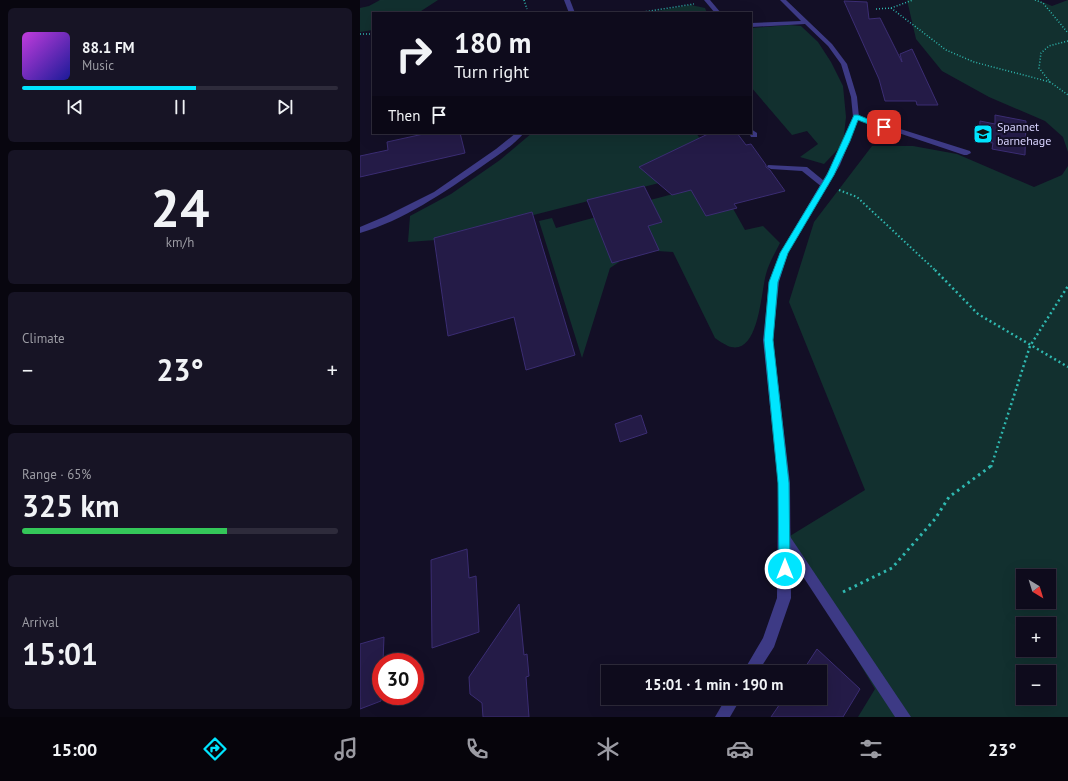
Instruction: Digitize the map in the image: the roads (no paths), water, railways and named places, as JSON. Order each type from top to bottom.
[{"type":"street","points":[[567,0],[572,12]]},
{"type":"street","points":[[707,0],[717,12]]},
{"type":"street","points":[[754,665],[768,642],[784,598],[784,483],[768,340],[774,282],[784,253],[825,185],[847,141],[856,117],[854,97],[844,64],[830,45],[783,0]]},
{"type":"street","points":[[752,25],[806,22]]},
{"type":"street","points":[[856,117],[967,153]]},
{"type":"street","points":[[360,230],[389,218],[437,194],[499,151],[519,134]]},
{"type":"street","points":[[771,167],[804,169],[825,185]]},
{"type":"street","points":[[785,539],[904,717]]},
{"type":"street","points":[[722,717],[730,705]]},
{"type":"place","name":"Spannet barnehage","points":[[983,134]]}]
